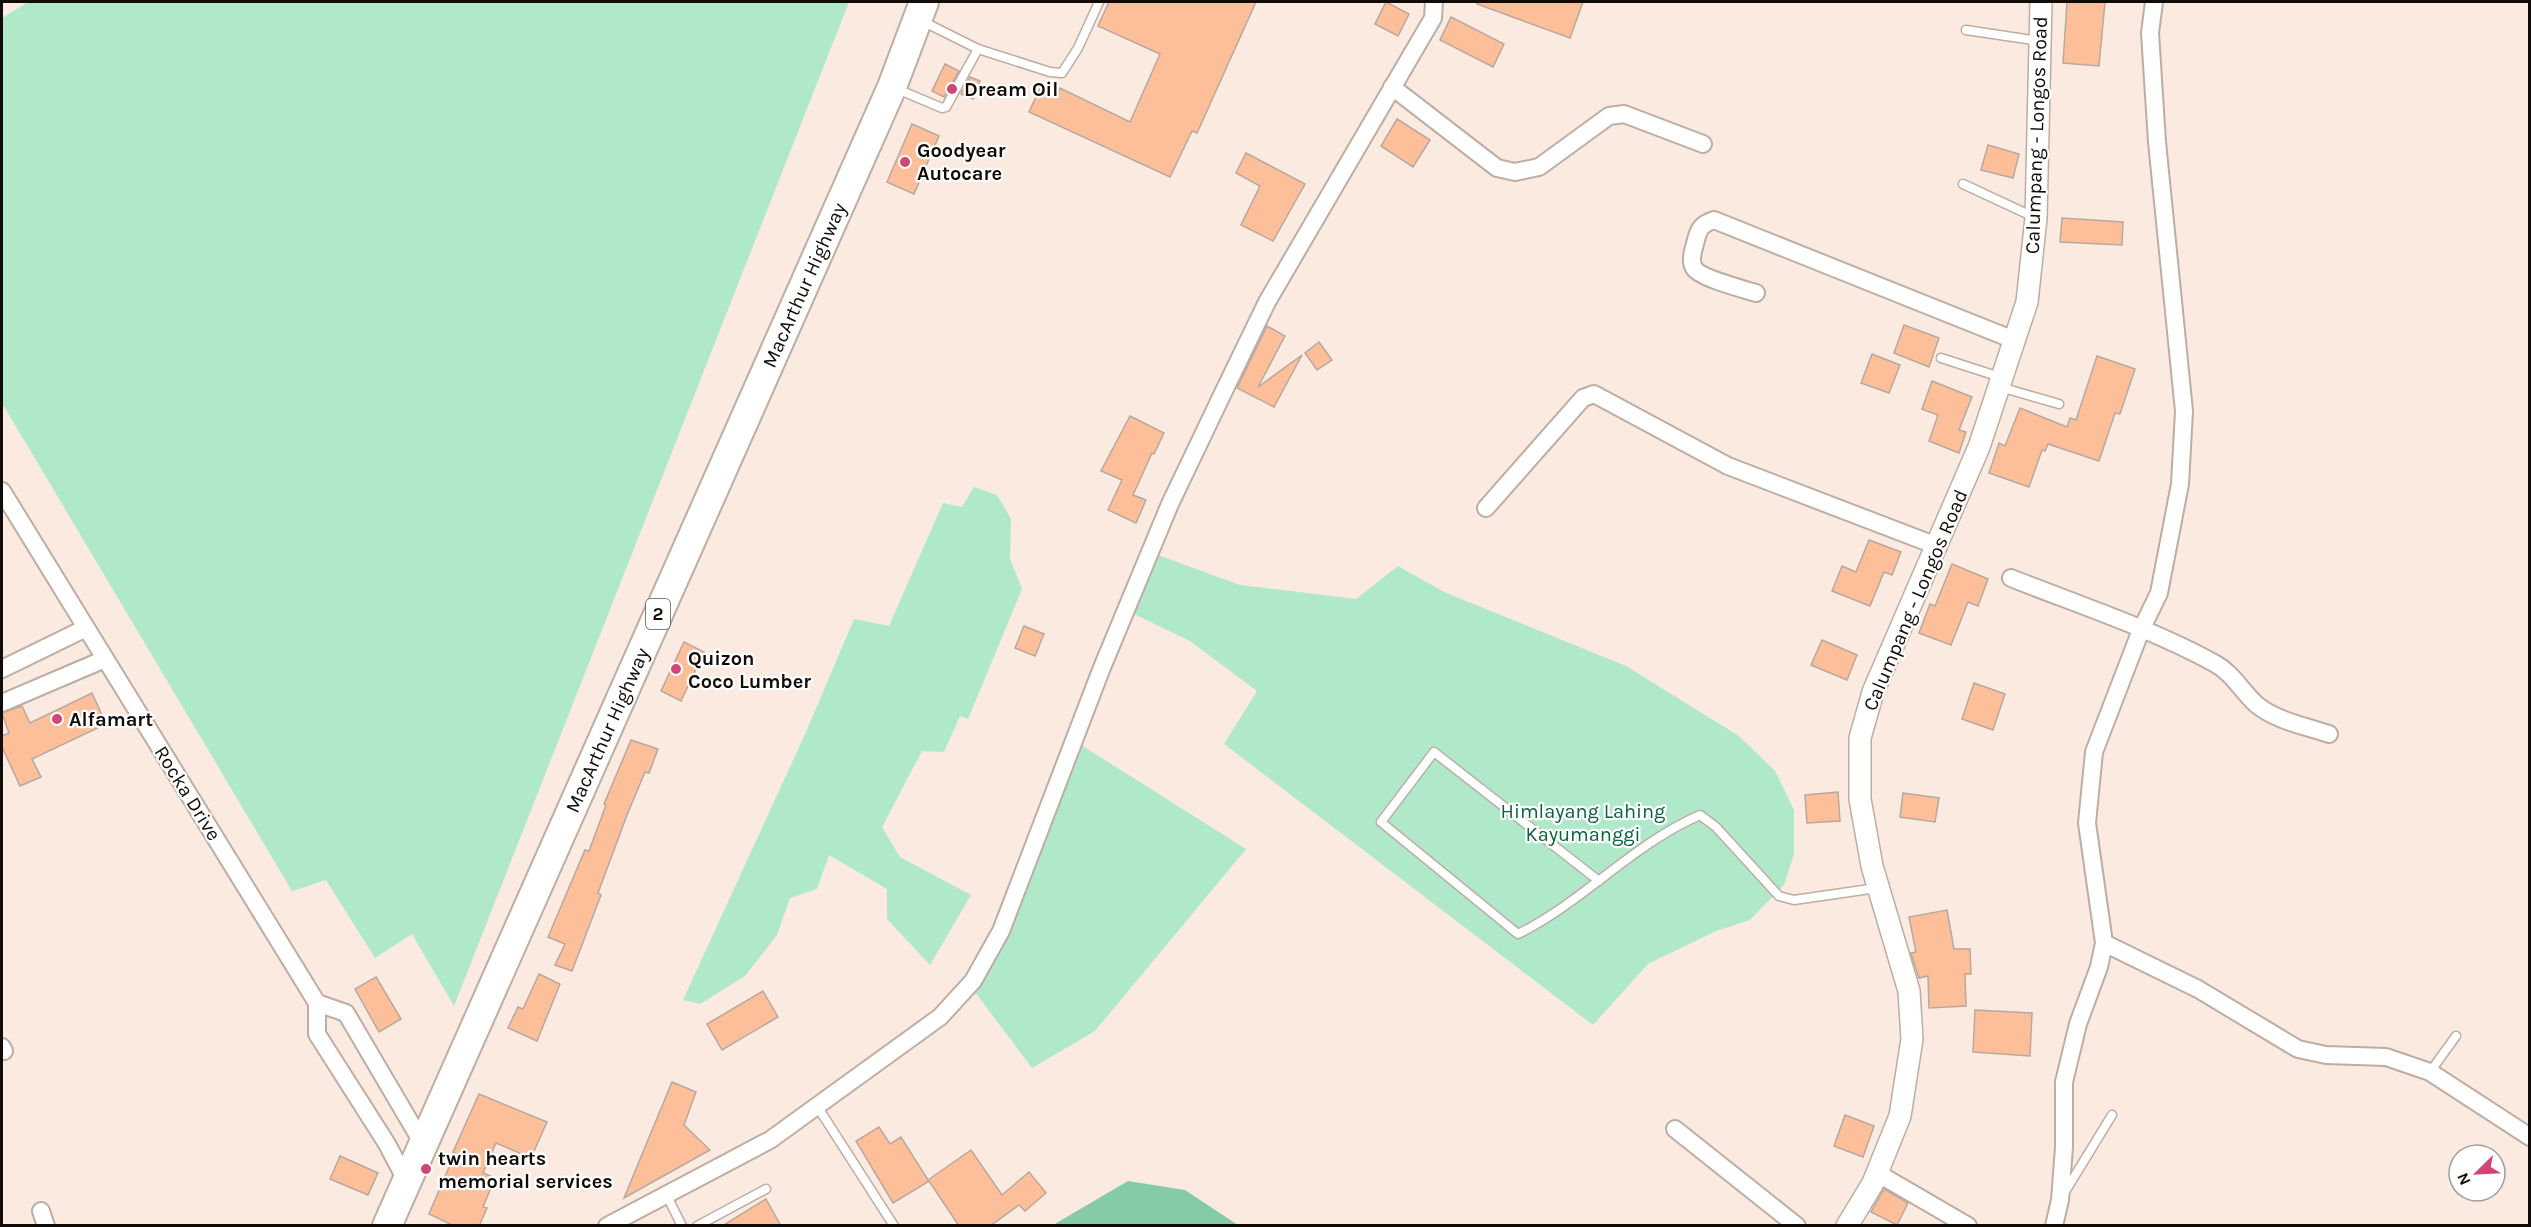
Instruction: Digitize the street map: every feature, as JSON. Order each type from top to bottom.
[{"type":"highway","name":"MacArthur Highway","points":[[387,1226],[892,87],[920,10]]},
{"type":"street","points":[[607,1226],[770,1140],[940,1017],[973,981],[1000,931],[1101,670],[1170,504],[1267,302],[1433,18],[1434,2]]},
{"type":"street","name":"Calumpang - Longos Road","points":[[1847,1226],[1877,1173],[1900,1116],[1912,1039],[1909,991],[1872,866],[1860,799],[1860,738],[1874,692],[1979,447],[2027,302],[2036,218],[2042,2]]},
{"type":"street","points":[[2054,1226],[2060,1200],[2064,1147],[2064,1082],[2078,1024],[2099,967],[2104,942],[2087,823],[2094,752],[2158,592],[2180,484],[2184,411],[2157,142],[2150,33],[2154,2]]},
{"type":"street","points":[[1392,87],[1497,168],[1515,172],[1539,167],[1609,116],[1624,114],[1703,144]]},
{"type":"street","points":[[1756,293],[1701,274],[1694,267],[1692,257],[1698,230],[1705,223],[1714,220],[2014,340]]},
{"type":"street","points":[[1486,508],[1583,398],[1594,394],[1728,466],[1937,546]]},
{"type":"street","name":"Rocka Drive","points":[[2,491],[317,1003]]},
{"type":"street","points":[[2011,578],[2141,630],[2216,664],[2230,675],[2257,705],[2280,719],[2329,734]]},
{"type":"street","points":[[2,669],[86,628]]},
{"type":"street","points":[[2,703],[105,659]]},
{"type":"street","points":[[2104,942],[2198,989],[2298,1049],[2326,1055],[2386,1057],[2430,1072],[2529,1137]]},
{"type":"street","points":[[407,1182],[387,1144],[317,1034],[317,1003],[346,1013],[423,1144]]},
{"type":"street","points":[[1675,1129],[1797,1226]]},
{"type":"street","points":[[1877,1173],[1968,1226]]},
{"type":"lane","points":[[920,10],[978,49],[1050,72],[1062,73],[1078,48],[1099,2]]},
{"type":"lane","points":[[1966,30],[2040,41]]},
{"type":"lane","points":[[892,87],[942,108],[946,107],[950,104],[978,49]]},
{"type":"lane","points":[[1963,184],[2036,218]]},
{"type":"lane","points":[[1941,358],[2059,404]]},
{"type":"lane","points":[[1599,881],[1434,752],[1381,822],[1518,934],[1544,921],[1599,881],[1673,826],[1700,815],[1716,827],[1779,896],[1794,900],[1878,887]]},
{"type":"lane","points":[[2430,1072],[2456,1036]]},
{"type":"lane","points":[[817,1106],[894,1226]]},
{"type":"lane","points":[[2060,1200],[2112,1116]]},
{"type":"lane","points":[[698,1226],[766,1189]]},
{"type":"lane","points":[[666,1194],[682,1226]]},
{"type":"green space","points":[[28,2],[849,2],[454,1006],[412,934],[375,958],[326,880],[292,891],[2,403],[2,18]]},
{"type":"green space","points":[[974,487],[997,495],[1011,519],[1010,559],[1022,589],[968,719],[960,716],[944,752],[922,751],[882,827],[900,857],[971,895],[930,965],[887,919],[887,889],[829,855],[817,889],[790,898],[777,935],[745,976],[700,1004],[683,1000],[806,732],[854,619],[889,626],[943,503],[962,507]]},
{"type":"green space","name":"Himlayang Lahing Kayumanggi","points":[[1158,555],[1240,585],[1356,599],[1398,566],[1444,592],[1626,666],[1739,736],[1775,771],[1794,810],[1794,854],[1784,885],[1750,920],[1716,931],[1648,964],[1593,1025],[1224,744],[1257,691],[1190,641],[1132,613]]},
{"type":"green space","points":[[1078,743],[1246,849],[1095,1031],[1032,1068],[975,992],[1025,877]]},
{"type":"green space","points":[[1128,1181],[1185,1190],[1238,1225],[1053,1225]]},
{"type":"building","points":[[1109,2],[1256,2],[1197,133],[1192,131],[1170,177],[1029,112],[1041,86],[1058,93],[1060,88],[1130,122],[1160,54],[1098,26]]},
{"type":"building","points":[[1386,2],[1409,14],[1398,36],[1375,24]]},
{"type":"building","points":[[1477,2],[1583,2],[1570,38],[1477,4]]},
{"type":"building","points":[[2067,2],[2105,2],[2099,66],[2063,63]]},
{"type":"building","points":[[1451,17],[1504,44],[1493,67],[1440,40]]},
{"type":"building","points":[[945,64],[959,71],[944,97],[932,91]]},
{"type":"building","points":[[970,77],[980,81],[973,99],[961,94]]},
{"type":"building","points":[[1397,119],[1430,140],[1413,167],[1381,146]]},
{"type":"building","points":[[912,124],[939,136],[914,194],[887,182]]},
{"type":"building","points":[[1988,145],[2019,154],[2013,178],[1981,170]]},
{"type":"building","points":[[1246,153],[1305,184],[1273,241],[1241,225],[1260,186],[1236,173]]},
{"type":"building","points":[[2062,218],[2123,222],[2122,245],[2060,242]]},
{"type":"building","points":[[1904,325],[1939,338],[1929,367],[1894,353]]},
{"type":"building","points":[[1267,326],[1285,336],[1258,387],[1302,355],[1274,407],[1237,388]]},
{"type":"building","points":[[1319,342],[1332,360],[1317,370],[1305,353]]},
{"type":"building","points":[[1872,354],[1900,365],[1889,393],[1861,383]]},
{"type":"building","points":[[2097,356],[2135,369],[2120,414],[2115,413],[2099,461],[2048,444],[2045,451],[2042,450],[2029,487],[1989,473],[1999,443],[2005,446],[2020,408],[2067,427],[2070,418],[2076,420]]},
{"type":"building","points":[[1932,381],[1972,397],[1959,430],[1966,432],[1959,453],[1929,441],[1938,415],[1922,409]]},
{"type":"building","points":[[1130,416],[1164,433],[1133,495],[1146,500],[1136,523],[1108,510],[1122,480],[1101,471]]},
{"type":"building","points":[[1869,540],[1901,552],[1892,575],[1884,572],[1870,606],[1832,591],[1842,566],[1856,572]]},
{"type":"building","points":[[1952,564],[1988,579],[1978,606],[1968,602],[1951,645],[1919,633],[1930,604],[1935,606]]},
{"type":"building","points":[[1024,626],[1044,634],[1035,656],[1015,648]]},
{"type":"building","points":[[1822,640],[1857,655],[1847,680],[1811,665]]},
{"type":"building","points":[[684,642],[704,652],[681,701],[661,691]]},
{"type":"building","points":[[1974,683],[2005,694],[1993,730],[1962,719]]},
{"type":"building","points":[[92,693],[106,724],[32,759],[41,777],[20,786],[2,747],[2,736],[9,733],[2,713],[22,706],[30,723]]},
{"type":"building","points":[[631,740],[658,749],[649,773],[645,772],[627,815],[598,893],[601,895],[572,971],[555,965],[565,944],[548,937],[585,850],[589,851],[606,805],[604,804]]},
{"type":"building","points":[[1838,792],[1840,821],[1807,823],[1805,795]]},
{"type":"building","points":[[1903,793],[1939,798],[1935,822],[1900,817]]},
{"type":"building","points":[[1947,910],[1954,949],[1970,949],[1971,974],[1965,974],[1966,1006],[1929,1008],[1928,976],[1919,978],[1911,953],[1916,952],[1909,917]]},
{"type":"building","points":[[539,974],[560,984],[537,1041],[508,1028],[518,1007],[523,1009]]},
{"type":"building","points":[[376,977],[401,1019],[379,1032],[355,989]]},
{"type":"building","points":[[763,991],[778,1017],[722,1050],[707,1024]]},
{"type":"building","points":[[1975,1010],[2032,1013],[2030,1056],[1973,1052]]},
{"type":"building","points":[[672,1082],[696,1092],[684,1125],[710,1150],[624,1198]]},
{"type":"building","points":[[479,1094],[547,1122],[531,1158],[496,1143],[483,1173],[495,1178],[483,1207],[487,1208],[479,1226],[454,1226],[429,1214]]},
{"type":"building","points":[[1845,1115],[1874,1126],[1863,1157],[1834,1146]]},
{"type":"building","points":[[879,1127],[890,1144],[901,1137],[928,1180],[971,1150],[1002,1195],[1029,1172],[1046,1193],[1025,1211],[1019,1205],[990,1226],[959,1226],[929,1181],[893,1203],[856,1141]]},
{"type":"building","points":[[340,1156],[378,1173],[368,1195],[330,1179]]},
{"type":"building","points":[[1884,1189],[1908,1203],[1897,1225],[1871,1212]]},
{"type":"building","points":[[766,1199],[781,1226],[722,1226]]},
{"type":"place","name":"Dream Oil","points":[[952,89]]},
{"type":"place","name":"Goodyear Autocare","points":[[905,162]]},
{"type":"place","name":"Quizon Coco Lumber","points":[[676,669]]},
{"type":"place","name":"Alfamart","points":[[57,719]]},
{"type":"place","name":"twin hearts memorial services","points":[[426,1169]]}]
